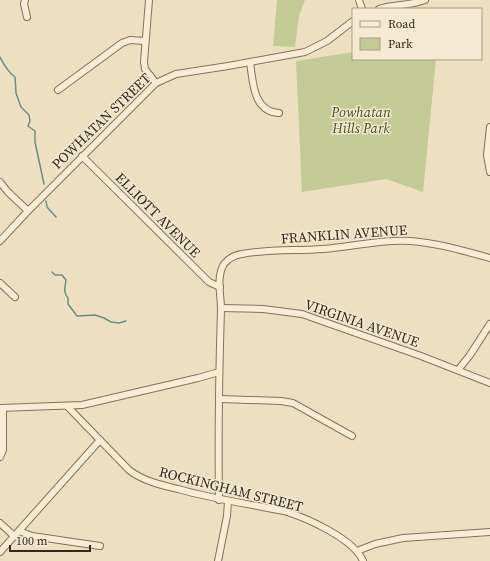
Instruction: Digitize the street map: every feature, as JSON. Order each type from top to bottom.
[{"type":"street","points":[[25,0],[24,4],[27,17]]},
{"type":"street","points":[[149,0],[144,67],[156,82]]},
{"type":"street","points":[[384,8],[413,4],[425,0]]},
{"type":"street","name":"POWHATAN STREET","points":[[0,241],[156,82],[176,74],[305,52],[327,41],[352,22]]},
{"type":"street","points":[[58,90],[122,43],[128,40],[145,41]]},
{"type":"street","points":[[250,62],[258,102],[267,110],[279,113]]},
{"type":"street","points":[[490,128],[490,172]]},
{"type":"street","name":"ELLIOTT AVENUE","points":[[82,156],[209,282],[220,287]]},
{"type":"street","points":[[0,182],[28,211]]},
{"type":"street","name":"FRANKLIN AVENUE","points":[[220,287],[221,271],[226,262],[236,256],[255,252],[323,249],[388,241],[410,241],[433,243],[490,258]]},
{"type":"street","points":[[0,283],[15,297]]},
{"type":"street","points":[[219,500],[220,287]]},
{"type":"street","name":"VIRGINIA AVENUE","points":[[221,308],[263,309],[302,314],[490,383]]},
{"type":"street","points":[[458,370],[470,355],[490,324]]},
{"type":"street","points":[[0,457],[3,450],[1,408],[85,404],[219,372]]},
{"type":"street","points":[[220,399],[281,401],[293,403],[352,436]]},
{"type":"street","name":"ROCKINGHAM STREET","points":[[67,406],[129,470],[139,477],[219,500],[284,511],[297,515],[311,521],[343,540],[357,551],[363,561]]},
{"type":"street","points":[[1,549],[17,534],[100,440]]},
{"type":"street","points":[[218,561],[227,516],[228,501]]},
{"type":"street","points":[[0,523],[17,534],[100,546]]},
{"type":"street","points":[[357,551],[375,544],[403,538],[490,532]]},
{"type":"green space","points":[[277,0],[305,0],[299,16],[295,47],[273,46]]},
{"type":"green space","name":"Powhatan Hills Park","points":[[352,52],[352,60],[436,60],[423,192],[386,179],[302,192],[296,61]]},
{"type":"waterway","points":[[0,57],[6,68],[15,77],[16,93],[21,107],[29,115],[30,121],[28,126],[35,131],[35,142],[44,184]]},
{"type":"waterway","points":[[46,201],[47,207],[56,217]]},
{"type":"waterway","points":[[52,272],[55,275],[62,275],[66,280],[65,292],[68,298],[68,304],[77,316],[95,315],[111,322],[119,323],[126,321]]}]
